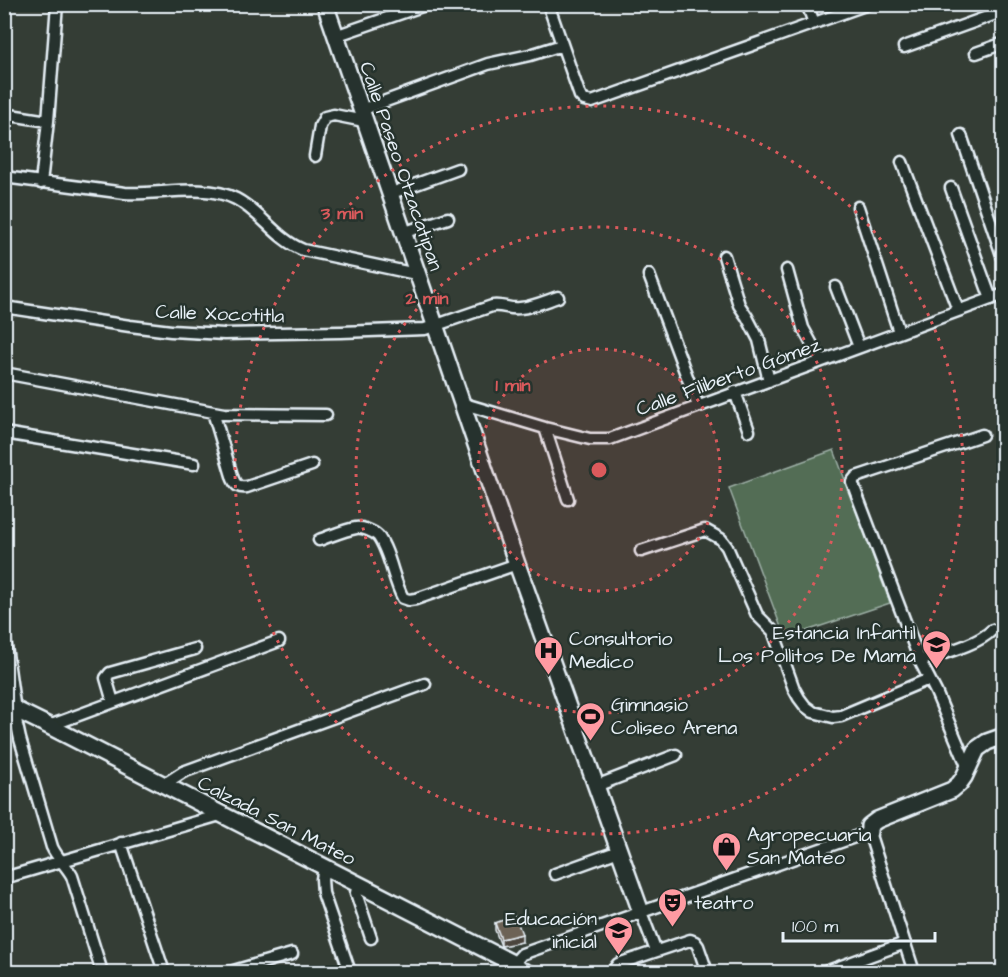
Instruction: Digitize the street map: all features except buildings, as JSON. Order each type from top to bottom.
[{"type":"main road","name":"Calle Paseo Otzacatipan","points":[[325,4],[416,274],[641,912]]},
{"type":"main road","name":"Calzada San Mateo","points":[[10,707],[358,885],[513,968]]},
{"type":"main road","points":[[868,832],[869,826],[877,820],[952,790],[959,784],[977,749],[982,744],[1004,736]]},
{"type":"street","points":[[41,183],[57,4]]},
{"type":"street","points":[[335,36],[428,4]]},
{"type":"street","points":[[548,4],[580,96],[592,102],[868,4]]},
{"type":"street","points":[[807,4],[814,23]]},
{"type":"street","points":[[904,46],[1004,11]]},
{"type":"street","points":[[976,53],[1004,43]]},
{"type":"street","points":[[315,156],[320,126],[325,117],[362,116],[488,64],[562,45]]},
{"type":"street","points":[[4,114],[48,121]]},
{"type":"street","points":[[961,135],[1004,261]]},
{"type":"street","points":[[902,162],[957,310]]},
{"type":"street","points":[[389,194],[458,169]]},
{"type":"street","points":[[4,177],[142,194],[190,191],[221,193],[237,199],[292,246],[416,274]]},
{"type":"street","points":[[951,188],[991,299]]},
{"type":"street","points":[[858,207],[899,332]]},
{"type":"street","points":[[402,233],[448,218]]},
{"type":"street","points":[[723,256],[739,305],[759,340],[769,381]]},
{"type":"street","points":[[787,270],[803,328],[821,361]]},
{"type":"street","points":[[649,275],[698,406]]},
{"type":"street","points":[[836,286],[859,347]]},
{"type":"street","name":"Calle Filiberto Gómez","points":[[461,403],[590,439],[610,439],[1004,294]]},
{"type":"street","name":"Calle Xocotitla","points":[[4,307],[130,327],[195,333],[351,332],[425,329],[492,306],[522,308],[558,297]]},
{"type":"street","points":[[4,373],[213,412],[326,415]]},
{"type":"street","points":[[735,392],[749,431]]},
{"type":"street","points":[[213,412],[233,479],[239,487],[247,487],[312,465]]},
{"type":"street","points":[[545,428],[568,499]]},
{"type":"street","points":[[4,433],[194,464]]},
{"type":"street","points":[[968,768],[920,662],[853,480],[856,477],[982,435]]},
{"type":"street","points":[[319,540],[357,528],[374,533],[382,544],[398,590],[403,598],[410,600],[517,564]]},
{"type":"street","points":[[641,551],[705,530],[722,539],[757,615],[773,631],[794,689],[805,706],[813,712],[833,717],[841,716],[929,679]]},
{"type":"street","points":[[920,662],[975,641],[992,630]]},
{"type":"street","points":[[4,632],[10,707],[52,847],[67,867],[75,884],[102,972]]},
{"type":"street","points":[[49,726],[279,641]]},
{"type":"street","points":[[113,702],[106,678],[110,673],[195,649]]},
{"type":"street","points":[[163,785],[183,772],[425,684]]},
{"type":"street","points":[[596,786],[676,755]]},
{"type":"street","points":[[4,878],[220,815]]},
{"type":"street","points":[[513,968],[517,958],[522,954],[868,832],[914,972]]},
{"type":"street","points":[[121,843],[164,972]]},
{"type":"street","points":[[555,874],[619,851]]},
{"type":"street","points":[[324,868],[323,893],[350,972]]},
{"type":"street","points":[[358,885],[356,892],[371,938]]},
{"type":"street","name":"Calle Paseo Otzacatipan","points":[[641,912],[656,951]]},
{"type":"street","points":[[615,972],[618,964],[687,940],[693,940],[698,946],[707,972]]},
{"type":"street","points":[[825,972],[905,943]]},
{"type":"street","points":[[230,972],[292,954]]},
{"type":"street","name":"Calzada San Mateo","points":[[513,968],[531,972]]},
{"type":"green space","points":[[834,450],[890,603],[785,638],[729,488]]},
{"type":"place","name":"Estancia Infantil Los Pollitos De Mama","points":[[937,670]]},
{"type":"place","name":"Consultorio Medico","points":[[548,676]]},
{"type":"place","name":"Gimnasio Coliseo Arena","points":[[590,742]]},
{"type":"place","name":"Agropecuaria San Mateo","points":[[726,872]]},
{"type":"place","name":"teatro","points":[[673,928]]},
{"type":"place","name":"Educación inicial","points":[[618,956]]}]
